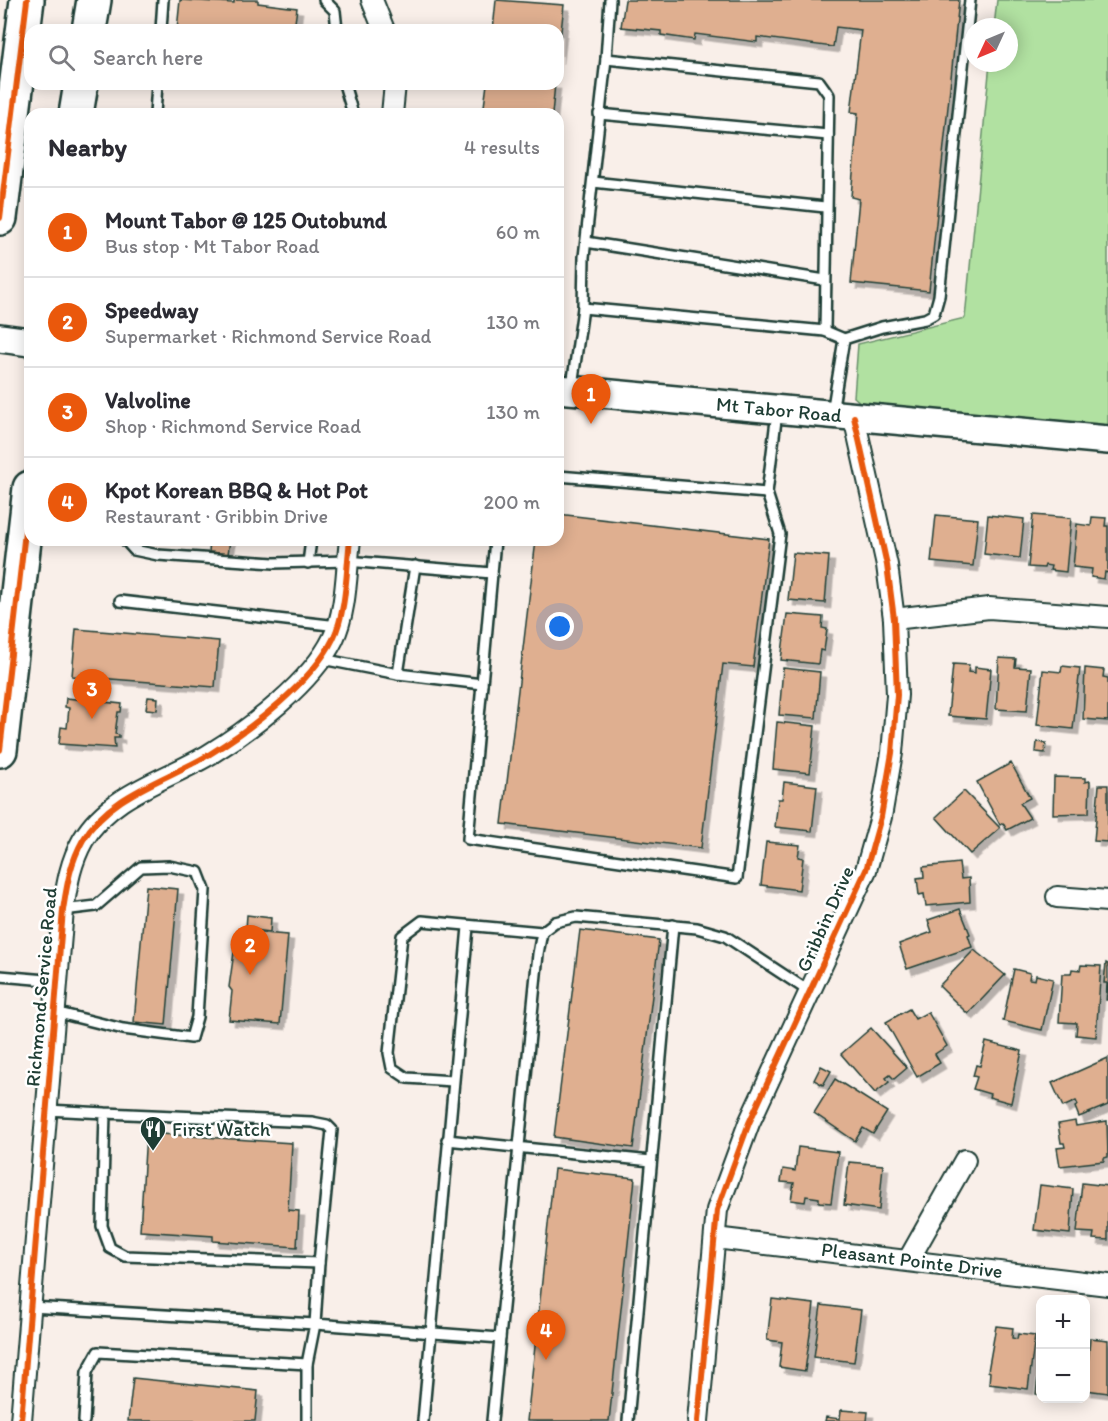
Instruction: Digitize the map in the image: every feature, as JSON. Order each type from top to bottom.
[{"type":"highway","points":[[24,24],[27,0]]},
{"type":"highway","points":[[90,24],[94,0]]},
{"type":"highway","points":[[0,219],[24,24]]},
{"type":"highway","points":[[77,108],[80,90]]},
{"type":"highway","points":[[0,750],[24,540]]},
{"type":"street","points":[[372,0],[382,24]]},
{"type":"street","points":[[393,108],[394,90]]},
{"type":"street","points":[[0,338],[24,341]]},
{"type":"street","name":"Mt Tabor Road","points":[[565,389],[1108,440]]},
{"type":"street","name":"Gribbin Drive","points":[[698,1421],[717,1210],[734,1159],[866,870],[881,817],[892,753],[897,695],[894,619],[887,565],[843,416]]},
{"type":"street","name":"Richmond Service Road","points":[[21,1421],[63,910],[70,866],[84,838],[105,815],[126,798],[210,754],[243,731],[296,687],[332,641],[338,626],[349,546]]},
{"type":"street","points":[[894,619],[989,608],[1108,617]]},
{"type":"street","points":[[1057,897],[1108,901]]},
{"type":"street","points":[[909,1259],[965,1160]]},
{"type":"street","name":"Pleasant Pointe Drive","points":[[715,1238],[909,1259],[1108,1285]]},
{"type":"lane","points":[[161,24],[163,0]]},
{"type":"lane","points":[[324,0],[335,11],[336,24]]},
{"type":"lane","points":[[565,389],[583,308],[586,242],[606,59],[610,0]]},
{"type":"lane","points":[[583,308],[825,331],[844,339],[882,327],[924,319],[934,314],[939,296],[970,0]]},
{"type":"lane","points":[[606,59],[819,81],[829,95],[825,207],[825,331]]},
{"type":"lane","points":[[155,108],[157,90]]},
{"type":"lane","points":[[346,90],[351,108]]},
{"type":"lane","points":[[599,114],[828,135]]},
{"type":"lane","points":[[592,182],[825,207]]},
{"type":"lane","points":[[586,242],[825,280]]},
{"type":"lane","points":[[843,416],[844,339]]},
{"type":"lane","points":[[494,546],[468,839],[737,878],[780,534],[767,493],[778,410]]},
{"type":"lane","points":[[564,476],[767,493]]},
{"type":"lane","points":[[130,546],[134,550],[158,555],[274,563],[348,561],[492,573]]},
{"type":"lane","points":[[308,563],[310,546]]},
{"type":"lane","points":[[398,674],[415,566]]},
{"type":"lane","points":[[120,601],[338,626]]},
{"type":"lane","points":[[319,659],[398,674],[482,684]]},
{"type":"lane","points":[[55,1012],[123,1029],[191,1038],[197,1017],[205,890],[198,872],[169,866],[141,867],[96,906],[63,910]]},
{"type":"lane","points":[[453,1081],[408,1078],[392,1068],[389,1053],[402,936],[422,921],[542,932],[555,922],[576,917],[697,927],[725,936],[811,993]]},
{"type":"lane","points":[[628,1421],[673,925]]},
{"type":"lane","points":[[423,1421],[468,927]]},
{"type":"lane","points":[[492,1421],[542,932]]},
{"type":"lane","points":[[0,976],[58,981]]},
{"type":"lane","points":[[47,1110],[312,1122],[327,1125],[332,1130],[315,1324],[308,1364],[308,1421]]},
{"type":"lane","points":[[105,1113],[102,1226],[110,1248],[124,1256],[319,1263]]},
{"type":"lane","points":[[447,1140],[651,1161]]},
{"type":"lane","points":[[31,1306],[500,1338]]},
{"type":"lane","points":[[84,1421],[87,1372],[98,1352],[308,1364]]},
{"type":"green space","points":[[997,0],[1108,0],[1108,427],[869,410],[854,397],[858,344],[965,318],[989,72],[1018,72],[1018,18],[995,18]]},
{"type":"building","points":[[180,0],[234,3],[234,0],[258,0],[258,3],[297,8],[295,24],[178,24]]},
{"type":"building","points":[[496,0],[564,5],[562,24],[494,24]]},
{"type":"building","points":[[625,0],[959,0],[929,291],[851,283],[859,199],[851,197],[858,113],[851,112],[861,30],[836,27],[833,47],[757,37],[757,42],[695,34],[694,40],[661,35],[661,31],[621,27]]},
{"type":"building","points":[[486,90],[554,90],[553,108],[484,108]]},
{"type":"building","points":[[564,515],[769,539],[753,667],[723,664],[701,848],[502,824],[535,546],[564,546]]},
{"type":"building","points":[[936,515],[978,519],[973,566],[931,562]]},
{"type":"building","points":[[988,515],[1024,519],[1020,558],[984,554]]},
{"type":"building","points":[[1033,515],[1071,518],[1066,572],[1050,570],[1051,566],[1045,565],[1044,568],[1028,567]]},
{"type":"building","points":[[1092,517],[1106,518],[1105,526],[1108,526],[1108,573],[1105,572],[1104,579],[1091,577],[1092,569],[1073,567],[1077,524],[1091,526]]},
{"type":"building","points":[[210,546],[229,546],[228,554],[209,552]]},
{"type":"building","points":[[793,553],[829,556],[825,603],[788,600]]},
{"type":"building","points":[[787,614],[823,617],[822,628],[827,629],[824,651],[820,650],[818,664],[781,660]]},
{"type":"building","points":[[76,629],[219,641],[215,687],[72,676]]},
{"type":"building","points":[[999,658],[1016,659],[1015,667],[1031,668],[1027,711],[996,709]]},
{"type":"building","points":[[953,664],[969,665],[968,672],[975,673],[975,667],[991,669],[986,719],[948,716]]},
{"type":"building","points":[[1062,666],[1080,668],[1073,729],[1037,725],[1043,670],[1061,672]]},
{"type":"building","points":[[783,668],[820,672],[816,718],[779,715]]},
{"type":"building","points":[[1085,668],[1104,670],[1103,677],[1108,678],[1108,721],[1083,719]]},
{"type":"building","points":[[148,697],[158,698],[157,710],[146,709]]},
{"type":"building","points":[[66,698],[122,704],[121,712],[118,712],[115,734],[119,735],[119,738],[114,738],[115,748],[59,744],[61,727],[67,728],[69,708],[65,707]]},
{"type":"building","points":[[777,722],[815,726],[810,773],[773,769]]},
{"type":"building","points":[[1037,742],[1046,743],[1045,753],[1036,752]]},
{"type":"building","points":[[1011,763],[1030,798],[1020,803],[1030,818],[1007,830],[1003,823],[1000,825],[977,782]]},
{"type":"building","points":[[1054,777],[1085,778],[1085,782],[1090,781],[1089,813],[1053,814]]},
{"type":"building","points":[[784,782],[817,786],[812,831],[775,827],[778,799],[782,799]]},
{"type":"building","points":[[1099,785],[1108,785],[1108,842],[1094,841]]},
{"type":"building","points":[[964,791],[1000,828],[970,854],[936,817]]},
{"type":"building","points":[[766,842],[800,845],[798,857],[803,858],[799,890],[761,885]]},
{"type":"building","points":[[959,863],[961,879],[969,878],[970,902],[926,906],[924,894],[919,895],[917,878],[924,877],[923,867]]},
{"type":"building","points":[[146,886],[178,889],[166,1025],[134,1022]]},
{"type":"building","points":[[960,909],[970,934],[968,935],[972,947],[907,969],[899,944],[932,932],[928,920]]},
{"type":"building","points":[[247,915],[271,918],[270,932],[246,929]]},
{"type":"building","points":[[580,930],[659,940],[633,1148],[554,1137]]},
{"type":"building","points":[[237,931],[288,935],[280,1024],[229,1020],[232,991],[229,987]]},
{"type":"building","points":[[974,950],[1005,975],[968,1014],[939,986]]},
{"type":"building","points":[[1106,963],[1108,964],[1108,1000],[1106,1000],[1107,983],[1104,983]]},
{"type":"building","points":[[1081,965],[1101,966],[1096,1037],[1076,1035],[1077,1023],[1059,1022],[1062,974],[1071,974],[1072,969],[1080,970]]},
{"type":"building","points":[[1014,969],[1030,973],[1029,979],[1035,980],[1036,975],[1053,979],[1042,1030],[1003,1021]]},
{"type":"building","points":[[909,1009],[915,1019],[928,1012],[947,1046],[935,1054],[940,1063],[917,1077],[886,1022]]},
{"type":"building","points":[[871,1028],[907,1068],[894,1079],[890,1075],[886,1078],[889,1082],[875,1093],[841,1054]]},
{"type":"building","points":[[986,1042],[1022,1051],[1011,1103],[989,1097],[990,1094],[973,1089],[977,1077],[973,1076],[976,1065],[980,1066]]},
{"type":"building","points":[[1108,1058],[1108,1105],[1079,1117],[1075,1107],[1078,1105],[1076,1101],[1063,1107],[1052,1083]]},
{"type":"building","points":[[821,1066],[831,1071],[823,1085],[814,1080]]},
{"type":"building","points":[[835,1079],[887,1112],[873,1134],[863,1128],[855,1141],[814,1113]]},
{"type":"building","points":[[1075,1121],[1076,1126],[1107,1121],[1108,1157],[1104,1158],[1104,1161],[1060,1166],[1057,1148],[1065,1147],[1064,1143],[1061,1143],[1058,1124]]},
{"type":"building","points":[[146,1133],[292,1143],[288,1210],[299,1211],[297,1247],[213,1241],[213,1236],[140,1231]]},
{"type":"building","points":[[798,1147],[838,1152],[831,1203],[819,1202],[819,1198],[806,1196],[805,1202],[791,1200],[794,1183],[781,1182],[783,1169],[795,1171]]},
{"type":"building","points":[[849,1162],[883,1165],[879,1210],[844,1205]]},
{"type":"building","points":[[554,1169],[635,1178],[609,1421],[527,1421]]},
{"type":"building","points":[[1082,1183],[1108,1186],[1108,1240],[1093,1239],[1094,1233],[1077,1232]]},
{"type":"building","points":[[1040,1185],[1073,1189],[1070,1234],[1034,1230]]},
{"type":"building","points":[[772,1299],[814,1304],[805,1371],[779,1367],[782,1342],[767,1340]]},
{"type":"building","points":[[821,1305],[861,1310],[854,1362],[814,1357]]},
{"type":"building","points":[[996,1326],[1013,1328],[1012,1338],[1017,1339],[1018,1334],[1035,1336],[1028,1389],[989,1384],[990,1372],[988,1371]]},
{"type":"building","points":[[1090,1338],[1108,1340],[1108,1393],[1090,1391]]},
{"type":"building","points":[[133,1378],[258,1391],[255,1421],[128,1421]]},
{"type":"building","points":[[841,1410],[868,1412],[867,1421],[825,1421],[826,1417],[840,1419]]},
{"type":"cycle path","points":[[24,24],[27,0]]},
{"type":"cycle path","points":[[0,218],[24,24]]},
{"type":"cycle path","points":[[698,1421],[717,1210],[749,1123],[866,870],[881,817],[892,753],[897,695],[894,619],[887,565],[854,417]]},
{"type":"cycle path","points":[[0,750],[24,540]]},
{"type":"cycle path","points":[[21,1421],[63,910],[75,857],[94,824],[108,811],[124,799],[226,744],[279,703],[311,672],[338,628],[349,546]]},
{"type":"place","name":"Mount Tabor @ 125 Outobund","points":[[591,424]]},
{"type":"place","name":"Valvoline","points":[[92,719]]},
{"type":"place","name":"Speedway","points":[[250,975]]},
{"type":"place","name":"First Watch","points":[[153,1152]]},
{"type":"place","name":"Kpot Korean BBQ & Hot Pot","points":[[546,1360]]}]
